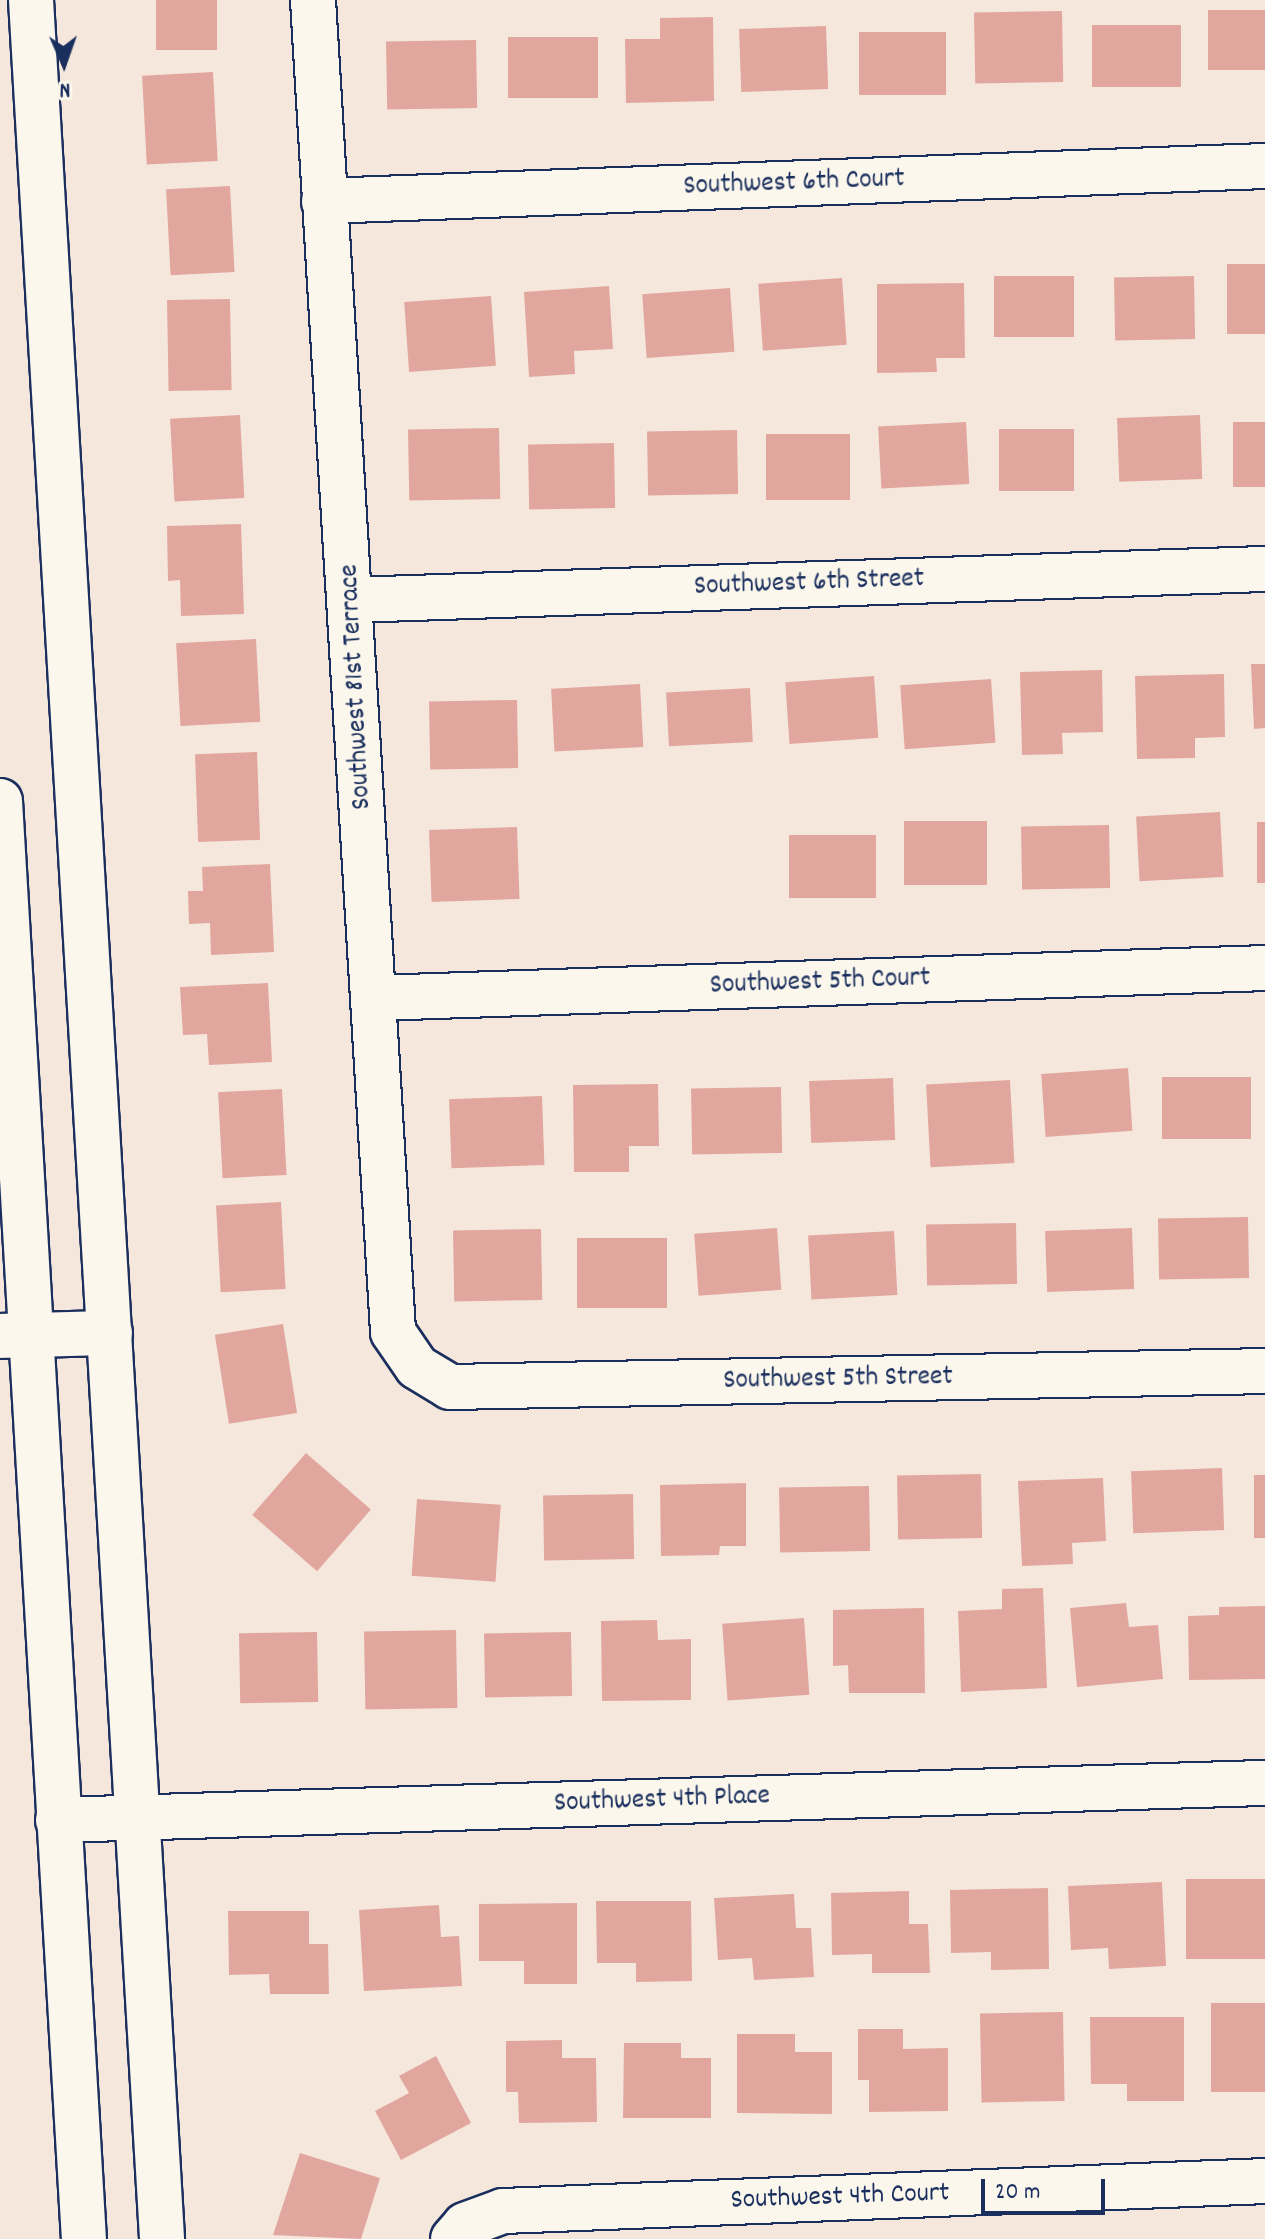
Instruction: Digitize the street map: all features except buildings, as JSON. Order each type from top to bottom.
[{"type":"street","points":[[31,0],[162,2239]]},
{"type":"street","name":"Southwest 81st Terrace","points":[[313,0],[353,600],[393,1332],[417,1367]]},
{"type":"street","name":"Southwest 6th Court","points":[[324,201],[1265,166]]},
{"type":"street","name":"Southwest 6th Street","points":[[353,600],[1265,569]]},
{"type":"street","points":[[0,801],[16,1336],[58,1820],[84,2239]]},
{"type":"street","name":"Southwest 5th Court","points":[[376,998],[1265,968]]},
{"type":"street","points":[[16,1336],[110,1333]]},
{"type":"street","name":"Southwest 5th Street","points":[[417,1367],[450,1387],[1265,1371]]},
{"type":"street","name":"Southwest 4th Place","points":[[58,1820],[1265,1783]]},
{"type":"street","name":"Southwest 4th Court","points":[[459,2232],[503,2211],[1265,2181]]}]
